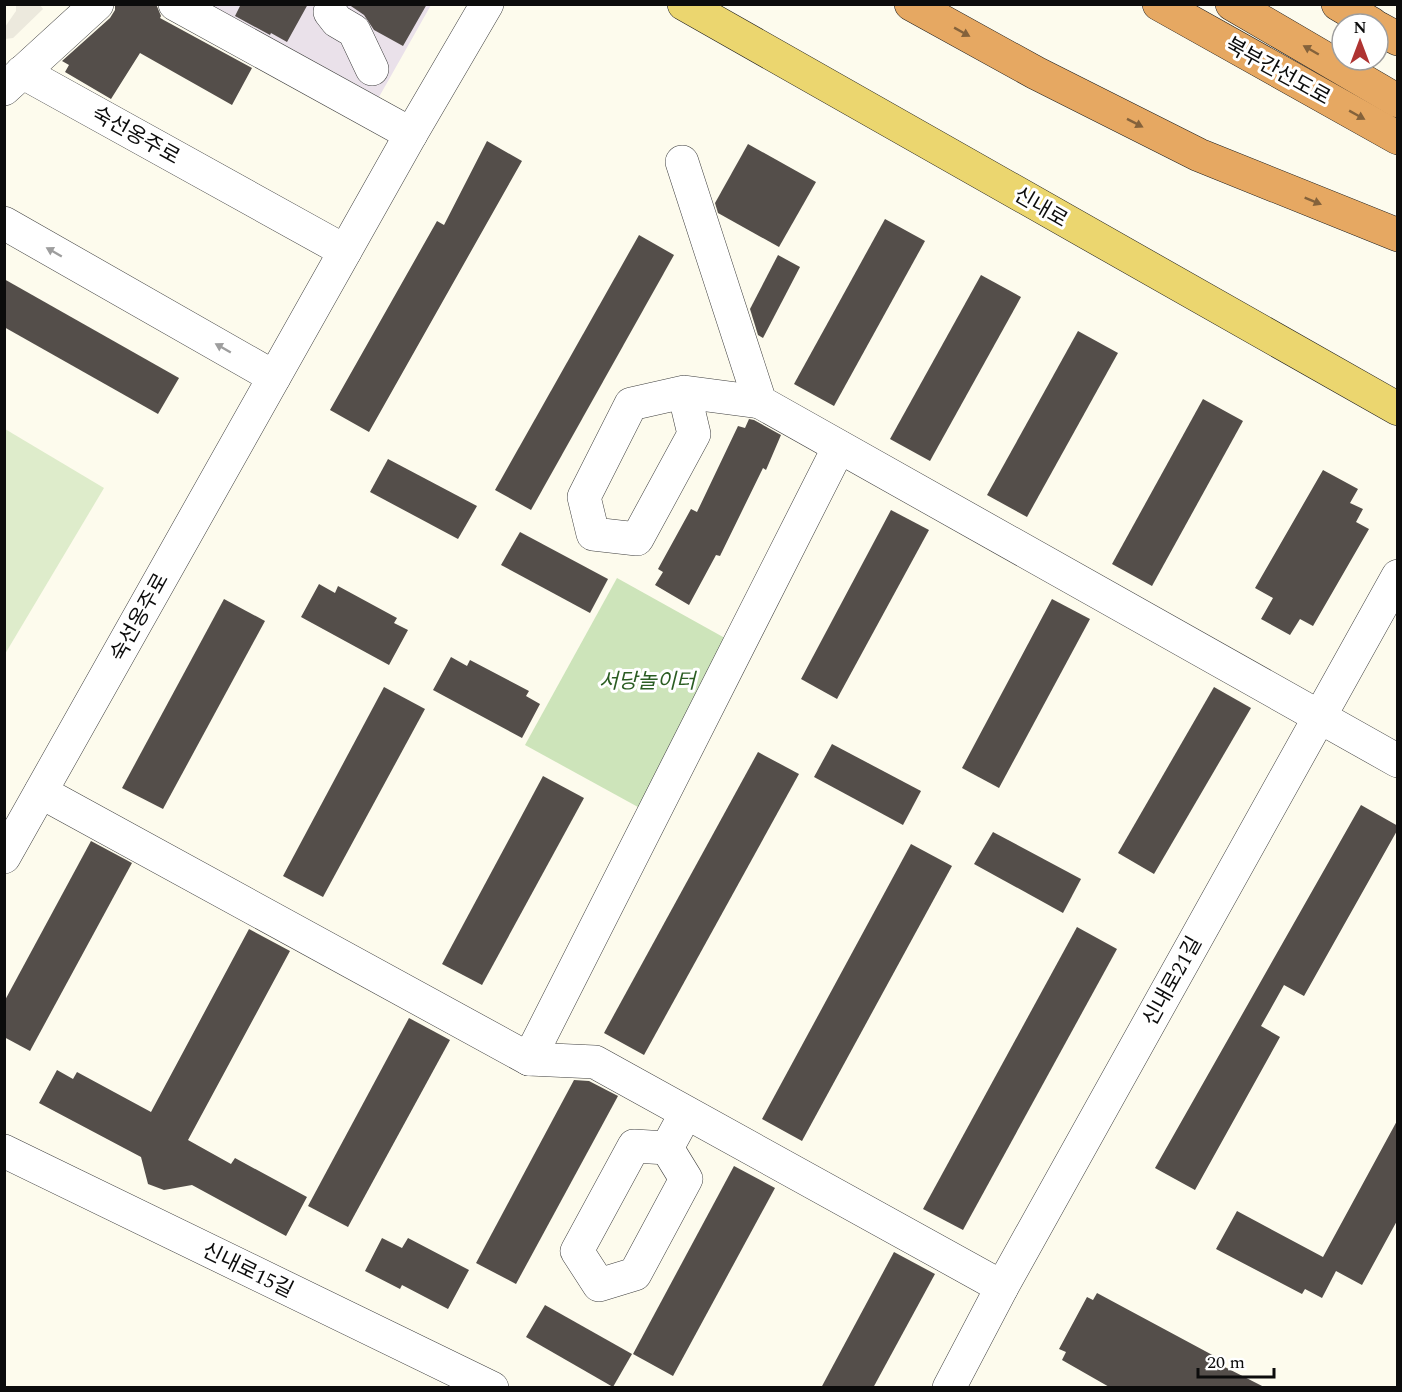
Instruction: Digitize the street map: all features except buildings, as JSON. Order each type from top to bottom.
[{"type":"highway","points":[[911,4],[1036,73],[1199,155],[1398,235]]},
{"type":"highway","name":"북부간선도로","points":[[1159,4],[1398,138]]},
{"type":"highway","name":"북부간선도로","points":[[1232,4],[1398,101]]},
{"type":"highway","points":[[1338,4],[1352,12]]},
{"type":"main road","name":"신내로","points":[[684,4],[1398,409]]},
{"type":"street","points":[[14,80],[97,4]]},
{"type":"street","points":[[175,4],[411,134]]},
{"type":"street","name":"숙선옹주로","points":[[4,857],[411,134],[487,4]]},
{"type":"street","points":[[327,7],[337,21],[350,27],[358,36],[372,69]]},
{"type":"street","name":"숙선옹주로","points":[[14,80],[345,251]]},
{"type":"street","points":[[682,162],[760,402]]},
{"type":"street","points":[[4,223],[274,377]]},
{"type":"street","points":[[684,392],[760,402],[1398,761]]},
{"type":"street","points":[[529,1059],[839,447]]},
{"type":"street","name":"신내로21길","points":[[950,1388],[1002,1287],[1398,576]]},
{"type":"street","points":[[41,792],[529,1059],[595,1062],[1002,1287]]},
{"type":"street","points":[[667,1148],[686,1113]]},
{"type":"street","name":"신내로15길","points":[[4,1151],[492,1388]]},
{"type":"shaded area","points":[[16,5],[40,5],[43,9],[13,38],[5,39],[5,27],[16,11]]},
{"type":"shaded area","points":[[211,5],[431,5],[379,97]]},
{"type":"green space","points":[[5,429],[104,488],[5,654]]},
{"type":"green space","name":"서당놀이터","points":[[617,578],[750,652],[658,818],[525,745]]}]
